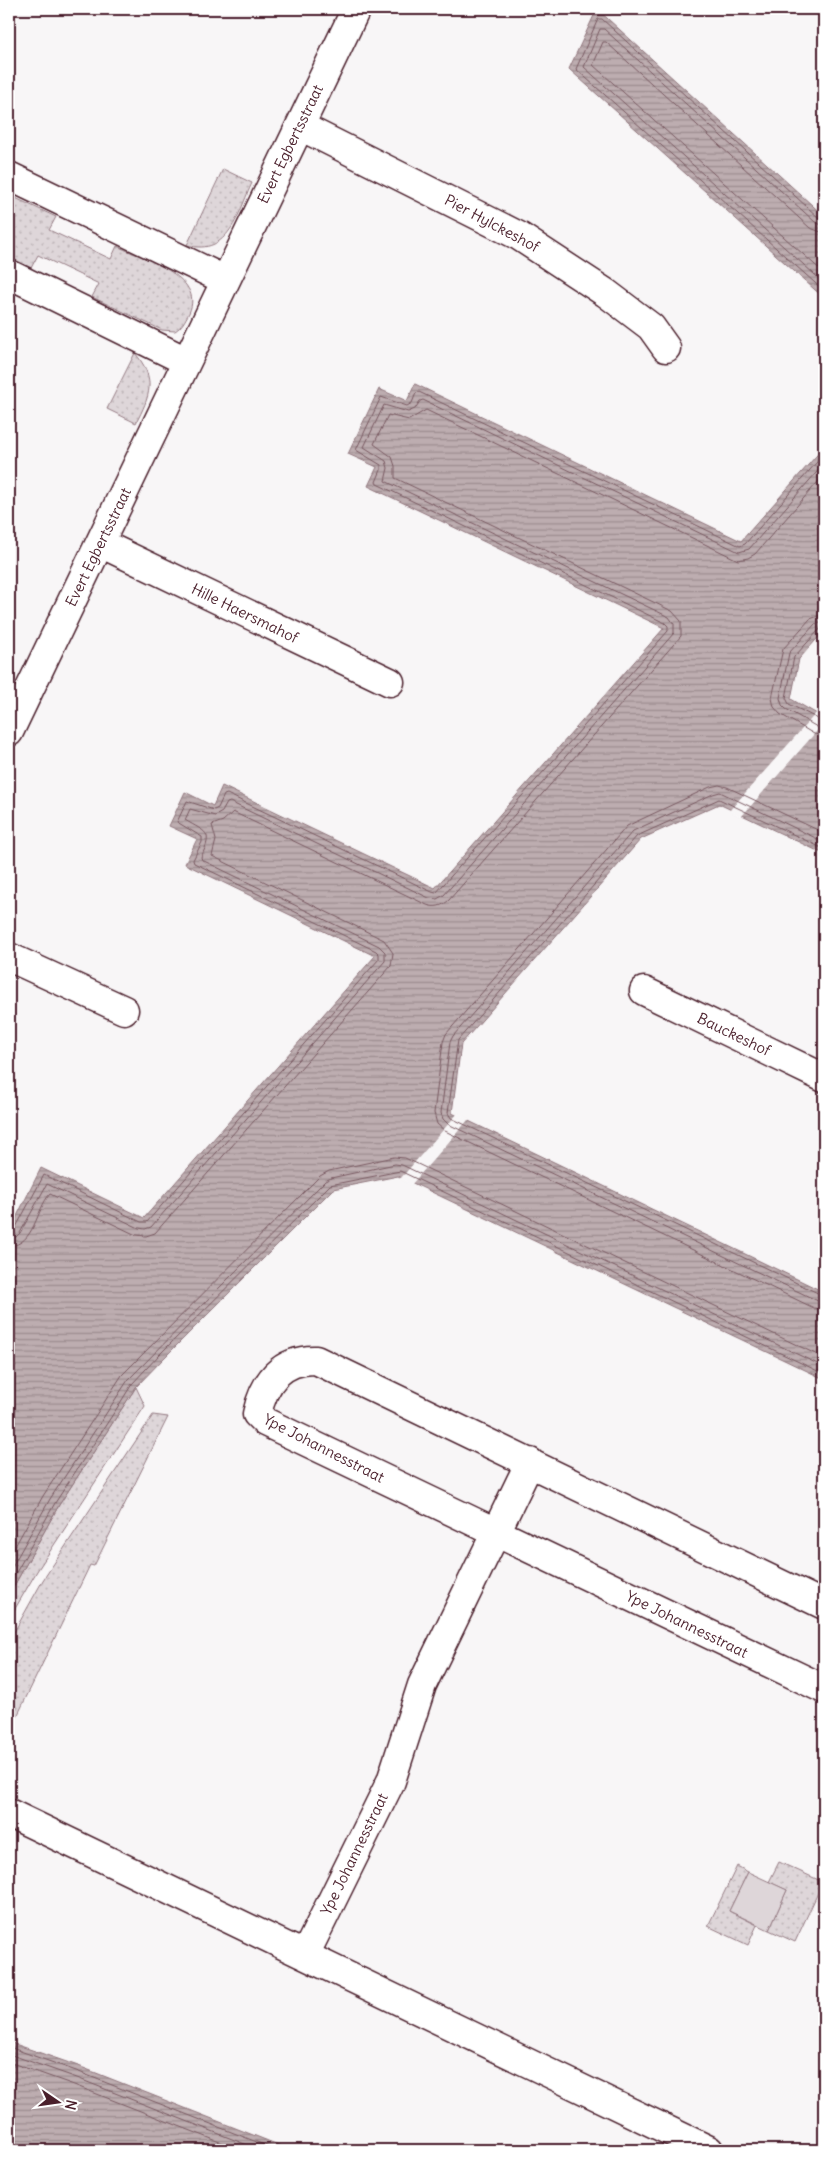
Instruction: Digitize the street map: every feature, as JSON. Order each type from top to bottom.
[{"type":"street","name":"Evert Egbertsstraat","points":[[9,732],[356,9]]},
{"type":"street","name":"Pier Hylckeshof","points":[[300,126],[519,236],[606,293],[651,327],[666,348]]},
{"type":"street","points":[[9,176],[225,280]]},
{"type":"street","points":[[9,274],[186,360]]},
{"type":"street","name":"Hille Haersmahof","points":[[100,543],[390,682]]},
{"type":"street","points":[[9,957],[124,1010]]},
{"type":"street","name":"Bauckeshof","points":[[644,991],[824,1078]]},
{"type":"street","name":"Ype Johannesstraat","points":[[824,1605],[316,1360],[302,1360],[290,1363],[280,1370],[271,1381],[259,1404],[257,1414],[265,1422],[824,1690]]},
{"type":"street","name":"Ype Johannesstraat","points":[[305,1955],[391,1781],[422,1685],[530,1462]]},
{"type":"street","points":[[9,1813],[709,2150]]},
{"type":"shaded area","points":[[223,169],[252,183],[236,219],[230,230],[213,245],[201,247],[187,245]]},
{"type":"shaded area","points":[[9,195],[56,217],[49,230],[111,259],[117,246],[155,263],[180,279],[188,289],[192,300],[189,313],[181,325],[175,331],[162,330],[92,297],[99,284],[38,255],[31,268],[9,257]]},
{"type":"shaded area","points":[[135,353],[142,362],[149,379],[148,396],[136,423],[107,409]]},
{"type":"shaded area","points":[[136,1387],[145,1406],[37,1571],[9,1619],[9,1595],[59,1505]]},
{"type":"shaded area","points":[[153,1415],[168,1417],[94,1566],[90,1565],[9,1733],[9,1641],[43,1580]]},
{"type":"shaded area","points":[[779,1862],[823,1882],[795,1942],[769,1930],[787,1890],[769,1882]]},
{"type":"shaded area","points":[[737,1866],[748,1872],[729,1911],[757,1925],[748,1945],[708,1926]]},
{"type":"shaded area","points":[[748,1872],[787,1890],[769,1930],[729,1911]]},
{"type":"water","points":[[597,9],[824,216],[824,298],[569,69]]},
{"type":"water","points":[[415,384],[741,541],[824,447],[824,631],[799,659],[791,699],[824,718],[824,854],[719,804],[641,839],[461,1044],[452,1113],[824,1292],[824,1379],[398,1176],[333,1189],[136,1387],[59,1505],[9,1595],[9,1232],[41,1168],[144,1218],[375,956],[185,864],[197,839],[169,826],[185,792],[213,806],[222,786],[435,888],[664,628],[368,486],[377,467],[348,454],[379,389],[407,401]]},
{"type":"water","points":[[9,2042],[81,2067],[291,2150],[9,2150]]},
{"type":"pier","points":[[818,711],[824,715],[824,723],[741,817],[729,811]]},
{"type":"pier","points":[[458,1113],[469,1119],[411,1185],[400,1179]]}]
